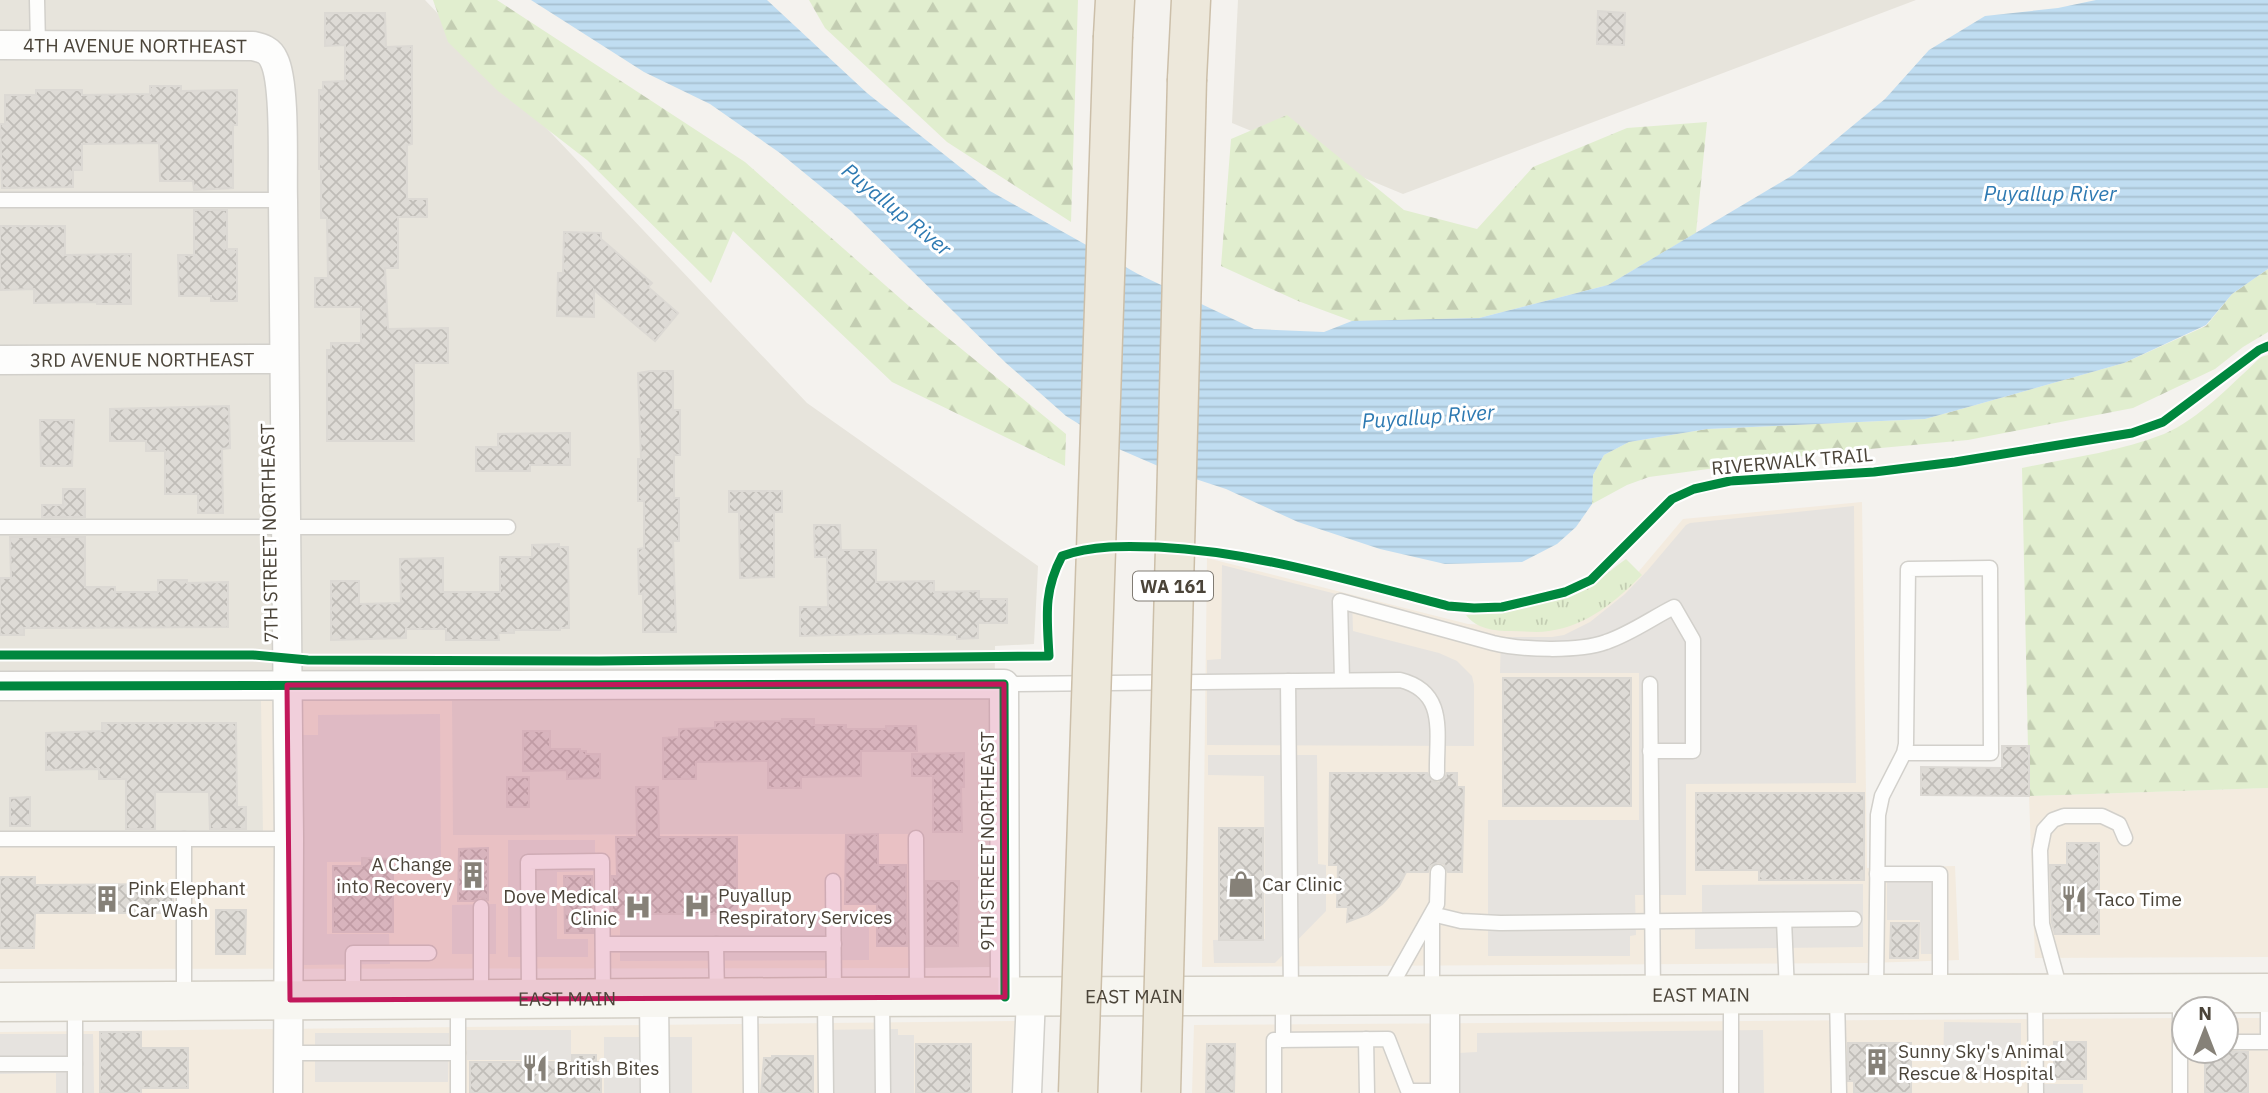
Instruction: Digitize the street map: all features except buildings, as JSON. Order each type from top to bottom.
[{"type":"highway","name":"WA 161","points":[[1161,1093],[1191,0]]},
{"type":"highway","points":[[1078,1093],[1114,18]]},
{"type":"main road","name":"EAST MAIN","points":[[0,1002],[829,996],[2268,993]]},
{"type":"street","name":"4TH AVENUE NORTHEAST","points":[[0,45],[239,46],[268,51]]},
{"type":"street","name":"7TH STREET NORTHEAST","points":[[268,51],[274,57],[278,69],[281,93],[289,839],[288,1093]]},
{"type":"street","name":"3RD AVENUE NORTHEAST","points":[[0,360],[284,359]]},
{"type":"street","points":[[0,686],[1004,684]]},
{"type":"street","name":"9TH STREET NORTHEAST","points":[[1004,684],[1018,997],[1027,1093]]},
{"type":"street","points":[[1439,995],[1445,1092]]},
{"type":"street","points":[[654,999],[655,1093]]},
{"type":"lane","points":[[37,0],[38,45]]},
{"type":"lane","points":[[0,200],[283,200]]},
{"type":"lane","points":[[0,527],[508,527]]},
{"type":"lane","points":[[1876,994],[1878,815],[1882,796],[1904,753],[1908,727],[1908,569],[1990,568],[1991,753],[1904,753]]},
{"type":"lane","points":[[1342,680],[1340,601],[1509,647],[1531,648],[1579,647],[1608,642],[1674,607],[1693,640],[1693,751],[1650,751]]},
{"type":"lane","points":[[1004,684],[1400,680],[1423,689],[1433,703],[1436,713],[1437,774]]},
{"type":"lane","points":[[1283,1040],[1287,995],[1288,681]]},
{"type":"lane","points":[[1650,684],[1653,994]]},
{"type":"lane","points":[[2036,1093],[2048,993],[2039,850],[2044,830],[2053,820],[2064,816],[2102,816],[2119,824],[2125,838]]},
{"type":"lane","points":[[883,1093],[899,996],[916,838]]},
{"type":"lane","points":[[0,839],[289,839]]},
{"type":"lane","points":[[184,839],[184,1001]]},
{"type":"lane","points":[[529,999],[528,862],[602,862],[603,999]]},
{"type":"lane","points":[[1386,995],[1433,914],[1437,904],[1438,872]]},
{"type":"lane","points":[[1877,874],[1940,874],[1940,993]]},
{"type":"lane","points":[[826,1093],[829,996],[834,944],[833,881]]},
{"type":"lane","points":[[458,1093],[458,1053],[469,1000],[481,907]]},
{"type":"lane","points":[[1433,914],[1461,921],[1500,923],[1854,919]]},
{"type":"lane","points":[[1433,914],[1439,995]]},
{"type":"lane","points":[[1784,920],[1787,994]]},
{"type":"lane","points":[[603,944],[834,944]]},
{"type":"lane","points":[[716,944],[734,998],[751,1093]]},
{"type":"lane","points":[[353,1000],[353,953],[429,953]]},
{"type":"lane","points":[[2240,1042],[2268,1042],[2268,993]]},
{"type":"lane","points":[[1731,994],[1731,1093]]},
{"type":"lane","points":[[1837,994],[1839,1093]]},
{"type":"lane","points":[[75,1002],[75,1093]]},
{"type":"lane","points":[[1274,1093],[1274,1040],[1366,1039],[1388,1039],[1409,1092],[1445,1092]]},
{"type":"lane","points":[[1366,1039],[1367,1093]]},
{"type":"lane","points":[[289,1053],[458,1053]]},
{"type":"lane","points":[[0,1064],[75,1064]]},
{"type":"lane","points":[[2180,1093],[2181,1065]]},
{"type":"highlighted area","points":[[1004,684],[1005,997],[290,1000],[287,685]]},
{"type":"shaded area","points":[[0,0],[425,0],[807,403],[1038,566],[1034,644],[995,646],[992,967],[920,968],[919,834],[452,835],[452,701],[263,834],[0,833]]},
{"type":"shaded area","points":[[1238,0],[1916,0],[1403,194],[1232,123]]},
{"type":"shaded area","points":[[1862,502],[1867,868],[1955,866],[1959,960],[1868,963],[1202,967],[1207,558],[1468,624],[1545,628],[1629,583],[1683,519]]},
{"type":"shaded area","points":[[1854,506],[1856,783],[1686,784],[1686,895],[1635,895],[1636,935],[1630,936],[1630,956],[1488,956],[1488,820],[1639,820],[1639,673],[1500,673],[1501,637],[1564,635],[1590,622],[1625,594],[1690,523]]},
{"type":"shaded area","points":[[1222,565],[1352,598],[1353,631],[1439,653],[1457,661],[1472,676],[1474,685],[1474,746],[1207,745],[1207,660],[1221,659]]},
{"type":"shaded area","points":[[261,701],[452,701],[453,835],[920,834],[920,968],[0,969],[0,833],[263,834]]},
{"type":"shaded area","points":[[440,714],[441,861],[327,862],[327,934],[389,934],[390,964],[301,965],[299,735],[318,735],[318,715]]},
{"type":"shaded area","points":[[1208,755],[1317,755],[1318,864],[1326,865],[1326,911],[1275,963],[1214,963],[1213,940],[1265,939],[1264,776],[1208,775]]},
{"type":"shaded area","points":[[2268,788],[2268,957],[2035,958],[2029,796]]},
{"type":"shaded area","points":[[508,840],[595,840],[595,871],[557,872],[557,939],[588,939],[588,957],[508,957]]},
{"type":"shaded area","points":[[1887,877],[1937,877],[1937,954],[1921,954],[1920,920],[1887,920]]},
{"type":"shaded area","points":[[1863,884],[1863,947],[1695,949],[1695,916],[1702,916],[1702,885]]},
{"type":"shaded area","points":[[496,904],[496,954],[452,954],[452,905]]},
{"type":"shaded area","points":[[869,910],[869,960],[620,961],[620,912]]},
{"type":"shaded area","points":[[2170,1018],[2170,1065],[2240,1065],[2240,1018],[2268,1018],[2268,1093],[1192,1093],[1194,1025]]},
{"type":"shaded area","points":[[1016,1021],[1011,1093],[0,1093],[0,1032]]},
{"type":"shaded area","points":[[1944,1022],[2021,1023],[2021,1078],[1943,1078]]},
{"type":"shaded area","points":[[898,1029],[898,1035],[914,1035],[914,1093],[818,1093],[817,1030]]},
{"type":"shaded area","points":[[467,1030],[571,1030],[571,1060],[467,1060]]},
{"type":"shaded area","points":[[1763,1030],[1764,1093],[1458,1093],[1458,1053],[1477,1052],[1477,1033]]},
{"type":"shaded area","points":[[315,1033],[449,1033],[448,1082],[315,1082]]},
{"type":"shaded area","points":[[0,1034],[93,1034],[94,1093],[56,1093],[56,1073],[0,1074]]},
{"type":"shaded area","points":[[604,1037],[692,1037],[692,1093],[604,1093]]},
{"type":"shaded area","points":[[2031,1084],[2083,1084],[2083,1093],[2031,1093]]},
{"type":"green space","points":[[433,0],[497,0],[745,162],[910,307],[1066,434],[1065,466],[892,382],[733,231],[711,283],[587,160],[498,91],[448,42]]},
{"type":"green space","points":[[809,0],[1078,0],[1071,222],[947,142],[825,28]]},
{"type":"green space","points":[[1287,115],[1404,210],[1477,229],[1533,167],[1627,128],[1707,122],[1696,233],[1608,285],[1479,318],[1352,321],[1298,301],[1221,266],[1231,139]]},
{"type":"green space","points":[[2268,269],[2268,332],[2215,369],[2133,408],[1968,440],[1826,453],[1649,477],[1627,485],[1592,504],[1593,475],[1604,455],[1629,442],[1707,429],[1925,419],[2124,363],[2206,326],[2232,294]]},
{"type":"green space","points":[[2268,355],[2268,788],[2029,796],[2022,468],[2111,450],[2164,434],[2190,420],[2261,357]]},
{"type":"green space","points":[[1626,559],[1642,575],[1611,603],[1576,624],[1544,632],[1498,630],[1481,626],[1466,615],[1514,609],[1561,598],[1595,582]]},
{"type":"water","name":"Puyallup River","points":[[531,0],[767,0],[867,93],[990,191],[1138,274],[1254,329],[1324,332],[1352,321],[1479,318],[1608,285],[1793,175],[1885,99],[1929,50],[1985,16],[2058,8],[2096,0],[2268,0],[2268,269],[2232,294],[2206,325],[2124,363],[1925,419],[1707,429],[1629,442],[1604,455],[1593,475],[1592,504],[1576,527],[1557,544],[1522,562],[1445,564],[1380,549],[1298,522],[1226,489],[1165,469],[1121,450],[1066,416],[1006,363],[851,211],[780,153],[710,104],[644,72]]},
{"type":"cycle path","name":"RIVERWALK TRAIL","points":[[0,655],[253,655],[308,660],[599,661],[1049,656],[1049,593],[1062,556],[1097,548],[1121,547],[1158,547],[1232,555],[1304,569],[1448,606],[1502,607],[1565,592],[1591,580],[1672,499],[1694,489],[1730,481],[1874,472],[1955,462],[2132,433],[2163,422],[2268,346]]},
{"type":"cycle path","points":[[0,686],[1004,684],[1005,997]]},
{"type":"place","name":"A Change into Recovery","points":[[473,875]]},
{"type":"place","name":"Car Clinic","points":[[1241,884]]},
{"type":"place","name":"Pink Elephant Car Wash","points":[[107,899]]},
{"type":"place","name":"Taco Time","points":[[2074,899]]},
{"type":"place","name":"Puyallup Respiratory Services","points":[[697,906]]},
{"type":"place","name":"Dove Medical Clinic","points":[[638,907]]},
{"type":"place","name":"Sunny Sky's Animal Rescue & Hospital","points":[[1877,1062]]},
{"type":"place","name":"British Bites","points":[[535,1068]]}]
